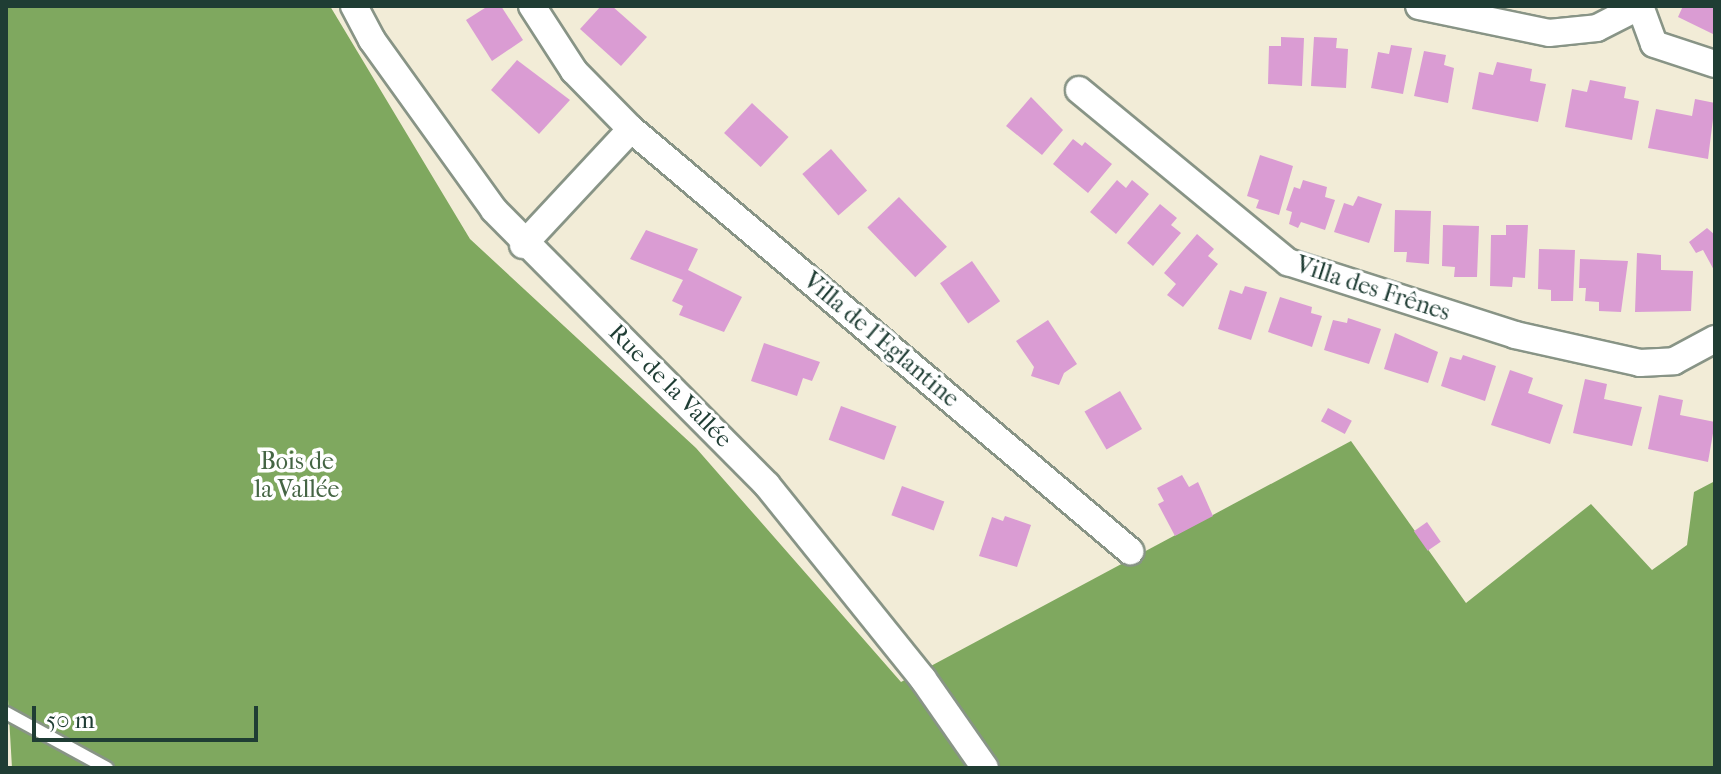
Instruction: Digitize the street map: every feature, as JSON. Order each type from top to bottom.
[{"type":"street","name":"Rue de la Vallée","points":[[354,6],[372,40],[523,245],[672,384],[767,485],[923,679],[985,768]]},
{"type":"street","name":"Villa de l'Eglantine","points":[[532,6],[574,71],[631,129],[1130,551]]},
{"type":"street","points":[[1419,6],[1549,33],[1597,28],[1640,6],[1654,44],[1715,64]]},
{"type":"street","name":"Villa des Frênes","points":[[1079,90],[1288,262],[1515,335],[1640,363],[1674,361],[1715,339]]},
{"type":"street","points":[[523,245],[631,129]]},
{"type":"lane","points":[[6,713],[107,768]]},
{"type":"green space","name":"Bois de la Vallée","points":[[6,6],[330,6],[470,239],[696,448],[901,682],[1351,441],[1466,603],[1591,504],[1652,570],[1687,545],[1694,492],[1715,481],[1715,768],[12,768],[6,665]]},
{"type":"building","points":[[488,6],[501,6],[523,40],[492,61],[466,20]]},
{"type":"building","points":[[601,6],[612,6],[647,37],[621,66],[580,29]]},
{"type":"building","points":[[1683,6],[1715,6],[1715,35],[1678,17]]},
{"type":"building","points":[[1281,37],[1304,38],[1302,86],[1268,84],[1269,46],[1281,46]]},
{"type":"building","points":[[1314,37],[1337,38],[1336,48],[1348,49],[1346,88],[1311,86]]},
{"type":"building","points":[[1391,45],[1412,48],[1403,94],[1371,88],[1378,52],[1389,54]]},
{"type":"building","points":[[1424,51],[1446,55],[1444,65],[1454,68],[1448,103],[1414,96]]},
{"type":"building","points":[[517,60],[570,100],[539,134],[491,90]]},
{"type":"building","points":[[1497,62],[1532,69],[1530,81],[1546,84],[1538,122],[1472,109],[1479,72],[1493,75]]},
{"type":"building","points":[[1590,80],[1626,87],[1624,98],[1639,101],[1632,140],[1565,127],[1572,89],[1587,92]]},
{"type":"building","points":[[1031,97],[1063,130],[1042,155],[1006,126]]},
{"type":"building","points":[[1695,99],[1715,103],[1708,159],[1648,148],[1656,109],[1692,116]]},
{"type":"building","points":[[752,103],[789,137],[761,167],[724,133]]},
{"type":"building","points":[[1073,139],[1082,146],[1085,142],[1112,164],[1088,193],[1053,164]]},
{"type":"building","points":[[831,149],[867,191],[838,215],[802,174]]},
{"type":"building","points":[[1260,155],[1293,166],[1279,215],[1256,208],[1259,200],[1247,196]]},
{"type":"building","points":[[1117,180],[1126,188],[1132,180],[1149,194],[1116,234],[1090,212]]},
{"type":"building","points":[[1303,180],[1327,187],[1325,197],[1335,200],[1325,230],[1301,222],[1298,228],[1289,224],[1292,212],[1286,210],[1294,187],[1300,189]]},
{"type":"building","points":[[1358,196],[1382,204],[1369,243],[1334,232],[1344,203],[1353,206]]},
{"type":"building","points":[[899,197],[947,247],[915,277],[867,228]]},
{"type":"building","points":[[1160,204],[1177,218],[1171,225],[1181,233],[1153,266],[1127,243]]},
{"type":"building","points":[[1395,210],[1431,211],[1429,264],[1406,262],[1407,252],[1394,252]]},
{"type":"building","points":[[1443,225],[1479,226],[1477,277],[1454,277],[1455,267],[1442,266]]},
{"type":"building","points":[[1506,225],[1528,225],[1525,278],[1513,277],[1512,287],[1490,286],[1491,235],[1506,235]]},
{"type":"building","points":[[1707,228],[1715,235],[1715,272],[1703,250],[1696,253],[1689,242]]},
{"type":"building","points":[[646,230],[698,249],[688,270],[742,297],[724,332],[679,315],[683,306],[672,301],[683,280],[630,259]]},
{"type":"building","points":[[1197,234],[1214,249],[1208,256],[1218,264],[1183,307],[1167,295],[1176,284],[1164,273]]},
{"type":"building","points":[[1539,249],[1575,250],[1573,301],[1551,301],[1551,290],[1538,289]]},
{"type":"building","points":[[1637,253],[1661,255],[1661,270],[1693,271],[1691,311],[1635,312]]},
{"type":"building","points":[[1580,259],[1628,261],[1621,312],[1599,311],[1599,302],[1585,301],[1586,288],[1579,288]]},
{"type":"building","points":[[972,261],[1000,301],[968,324],[940,283]]},
{"type":"building","points":[[1245,286],[1267,292],[1251,340],[1218,329],[1230,290],[1242,294]]},
{"type":"building","points":[[1280,297],[1312,307],[1311,313],[1322,316],[1312,347],[1268,332]]},
{"type":"building","points":[[1348,318],[1381,329],[1369,364],[1324,350],[1333,320],[1347,323]]},
{"type":"building","points":[[1048,320],[1077,364],[1064,373],[1059,385],[1031,376],[1034,367],[1016,341]]},
{"type":"building","points":[[1395,333],[1438,352],[1428,383],[1384,369]]},
{"type":"building","points":[[764,343],[820,362],[812,381],[803,378],[797,396],[751,381]]},
{"type":"building","points":[[1463,355],[1496,366],[1485,401],[1441,386],[1450,357],[1461,360]]},
{"type":"building","points":[[1510,370],[1533,378],[1528,393],[1563,405],[1550,444],[1491,425]]},
{"type":"building","points":[[1585,379],[1607,384],[1604,399],[1642,407],[1632,446],[1573,433]]},
{"type":"building","points":[[1120,391],[1142,429],[1106,450],[1084,412]]},
{"type":"building","points":[[1659,395],[1683,400],[1680,415],[1715,422],[1708,462],[1648,449]]},
{"type":"building","points":[[841,406],[896,426],[884,460],[829,440]]},
{"type":"building","points":[[1328,408],[1352,421],[1345,434],[1321,421]]},
{"type":"building","points":[[1182,475],[1189,487],[1198,482],[1213,516],[1175,536],[1158,504],[1164,501],[1157,488]]},
{"type":"building","points":[[902,486],[944,501],[934,531],[891,515]]},
{"type":"building","points":[[1005,516],[1031,525],[1017,567],[979,556],[992,517],[1003,521]]},
{"type":"building","points":[[1427,522],[1441,542],[1428,551],[1414,531]]}]
